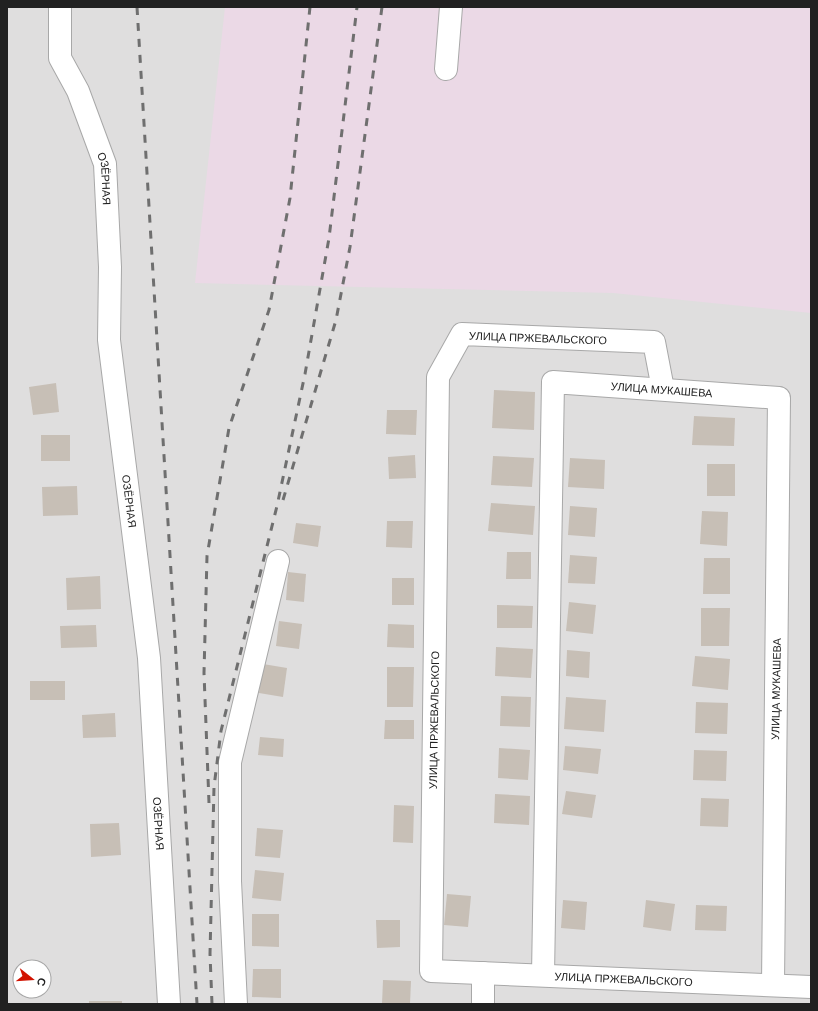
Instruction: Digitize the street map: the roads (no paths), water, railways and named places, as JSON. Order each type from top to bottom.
[{"type":"street","name":"ОЗЁРНАЯ","points":[[60,7],[60,58],[78,91],[105,164],[110,267],[109,340],[149,658],[169,1004]]},
{"type":"street","points":[[446,69],[451,7]]},
{"type":"street","name":"УЛИЦА ПРЖЕВАЛЬСКОГО","points":[[663,389],[654,342],[462,334],[438,377],[430,971],[773,984],[811,987]]},
{"type":"street","name":"УЛИЦА МУКАШЕВА","points":[[543,975],[553,382],[779,398],[773,984]]},
{"type":"street","points":[[236,1004],[230,881],[230,762],[278,561]]},
{"type":"street","points":[[483,972],[483,1004]]},
{"type":"railway","points":[[137,7],[197,1004]]},
{"type":"railway","points":[[209,803],[204,673],[207,556],[229,428],[269,310],[290,198],[310,7]]},
{"type":"railway","points":[[212,1004],[210,954],[214,787],[221,731],[277,506],[305,374],[329,238],[357,7]]},
{"type":"railway","points":[[283,500],[336,320],[350,247],[382,7]]}]
